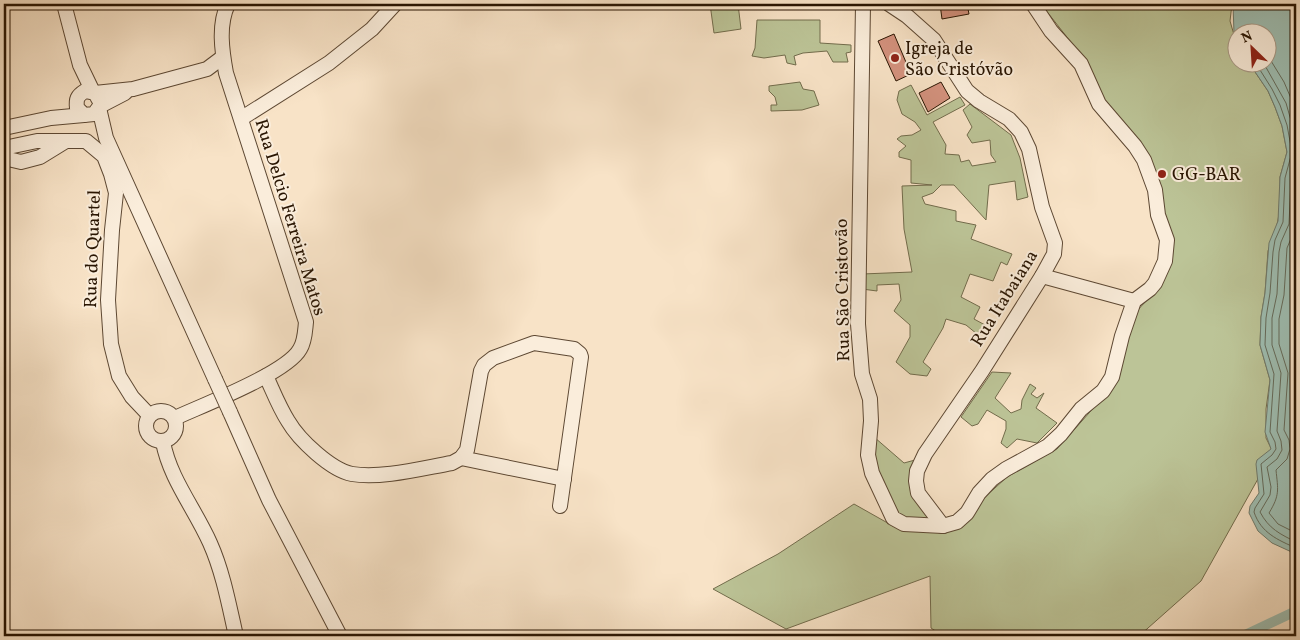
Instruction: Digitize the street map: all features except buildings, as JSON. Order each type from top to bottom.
[{"type":"street","points":[[64,4],[93,105]]},
{"type":"street","name":"Rua Delcio Ferreira Matos","points":[[175,418],[266,376],[289,362],[300,349],[305,336],[306,322],[226,73],[221,35],[228,4]]},
{"type":"street","points":[[242,118],[329,63],[372,29],[395,4]]},
{"type":"street","name":"Rua São Cristovão","points":[[863,4],[858,324],[862,374],[870,399],[871,421],[868,455],[872,473],[893,518],[904,524],[944,526]]},
{"type":"street","name":"Rua Itabaiana","points":[[889,4],[907,16],[934,40],[967,91],[979,101],[1009,119],[1021,132],[1029,149],[1042,207],[1055,243],[1054,254],[1042,276],[925,454],[917,471],[918,493],[944,526]]},
{"type":"street","points":[[944,526],[957,522],[968,513],[979,492],[992,479],[1006,469],[1048,446],[1061,434],[1081,409],[1104,391],[1112,377],[1122,336],[1134,301],[1150,290],[1165,261],[1166,240],[1158,215],[1154,190],[1144,160],[1135,146],[1098,104],[1081,64],[1051,31],[1033,4]]},
{"type":"street","points":[[4,128],[51,118],[133,90],[208,69],[223,57]]},
{"type":"street","points":[[80,65],[76,108],[93,105]]},
{"type":"street","points":[[208,69],[226,73]]},
{"type":"street","points":[[51,118],[85,91],[93,105]]},
{"type":"street","name":"Rua do Quartel","points":[[93,105],[106,138],[269,500],[340,636]]},
{"type":"street","name":"Rua do Quartel","points":[[4,148],[37,141],[86,141],[104,156],[116,193],[108,300],[111,344],[119,376],[132,397],[149,415]]},
{"type":"street","points":[[4,158],[21,162],[40,157],[66,141]]},
{"type":"street","points":[[1042,276],[1134,301]]},
{"type":"street","points":[[266,376],[288,422],[304,441],[328,462],[342,471],[354,474],[386,474],[452,463],[461,458],[467,450],[481,371],[484,365],[494,358],[534,343],[574,349],[581,357],[560,506]]},
{"type":"street","points":[[158,410],[168,411],[175,418],[176,429],[174,434],[163,442],[150,438],[145,424],[149,415],[158,410]]},
{"type":"street","points":[[163,442],[170,470],[198,517],[211,545],[224,583],[236,636]]},
{"type":"street","points":[[461,458],[564,479]]},
{"type":"green space","points":[[710,4],[738,4],[741,29],[714,33]]},
{"type":"green space","points":[[1041,4],[1232,4],[1230,22],[1228,22],[1228,72],[1255,72],[1268,91],[1282,126],[1287,152],[1280,177],[1280,209],[1277,225],[1268,251],[1260,345],[1270,380],[1266,409],[1266,438],[1273,452],[1201,581],[1139,636],[943,636],[931,628],[930,576],[786,629],[713,589],[778,554],[854,504],[893,526],[941,533],[968,521],[984,498],[1007,477],[1057,449],[1113,386],[1136,312],[1156,290],[1163,209],[1148,156],[1102,102],[1077,50]]},
{"type":"green space","points":[[757,20],[820,20],[820,43],[851,45],[851,52],[846,53],[848,62],[833,62],[827,51],[803,53],[794,56],[796,65],[787,63],[785,55],[764,58],[752,56],[755,48]]},
{"type":"green space","points":[[800,82],[803,89],[814,91],[819,105],[802,110],[771,111],[771,105],[777,105],[775,97],[769,91],[769,86]]},
{"type":"green space","points":[[911,85],[927,115],[960,97],[965,105],[933,122],[946,145],[945,154],[959,155],[961,162],[969,160],[972,166],[996,162],[991,155],[990,140],[972,143],[967,135],[972,127],[963,110],[970,104],[1011,135],[1020,158],[1028,197],[1017,200],[1015,181],[989,185],[986,220],[954,185],[941,185],[933,193],[922,197],[925,204],[956,211],[956,221],[976,225],[971,239],[1012,254],[1007,265],[1001,262],[993,281],[970,274],[961,297],[980,307],[974,319],[985,325],[977,334],[966,325],[946,319],[943,328],[923,362],[931,369],[927,376],[910,374],[896,362],[910,337],[910,325],[894,311],[901,300],[899,284],[877,285],[877,291],[862,289],[862,274],[912,272],[904,229],[902,186],[932,185],[911,183],[911,160],[899,157],[899,152],[906,146],[897,139],[901,136],[912,135],[921,130],[915,122],[902,114],[897,100],[899,91]]},
{"type":"green space","points":[[992,372],[1011,373],[995,398],[1011,413],[1021,409],[1022,400],[1030,384],[1036,388],[1031,394],[1037,398],[1044,393],[1036,408],[1057,423],[1037,443],[1017,439],[1007,448],[1001,443],[1006,429],[1006,421],[987,410],[978,424],[972,426],[961,417]]},
{"type":"green space","points":[[874,437],[904,463],[915,460],[914,466],[937,523],[905,521],[894,514],[875,472]]},
{"type":"water","points":[[1233,4],[1296,4],[1296,554],[1272,543],[1258,531],[1249,513],[1250,506],[1259,493],[1257,460],[1271,449],[1265,432],[1270,380],[1260,345],[1261,317],[1269,243],[1278,221],[1280,177],[1287,152],[1282,126],[1275,107],[1268,91],[1255,72],[1278,72],[1278,22],[1234,22]]},
{"type":"waterway","points":[[1243,636],[1296,611]]},
{"type":"place","name":"Igreja de São Cristóvão","points":[[895,58]]},
{"type":"place","name":"GG-BAR","points":[[1162,174]]}]
